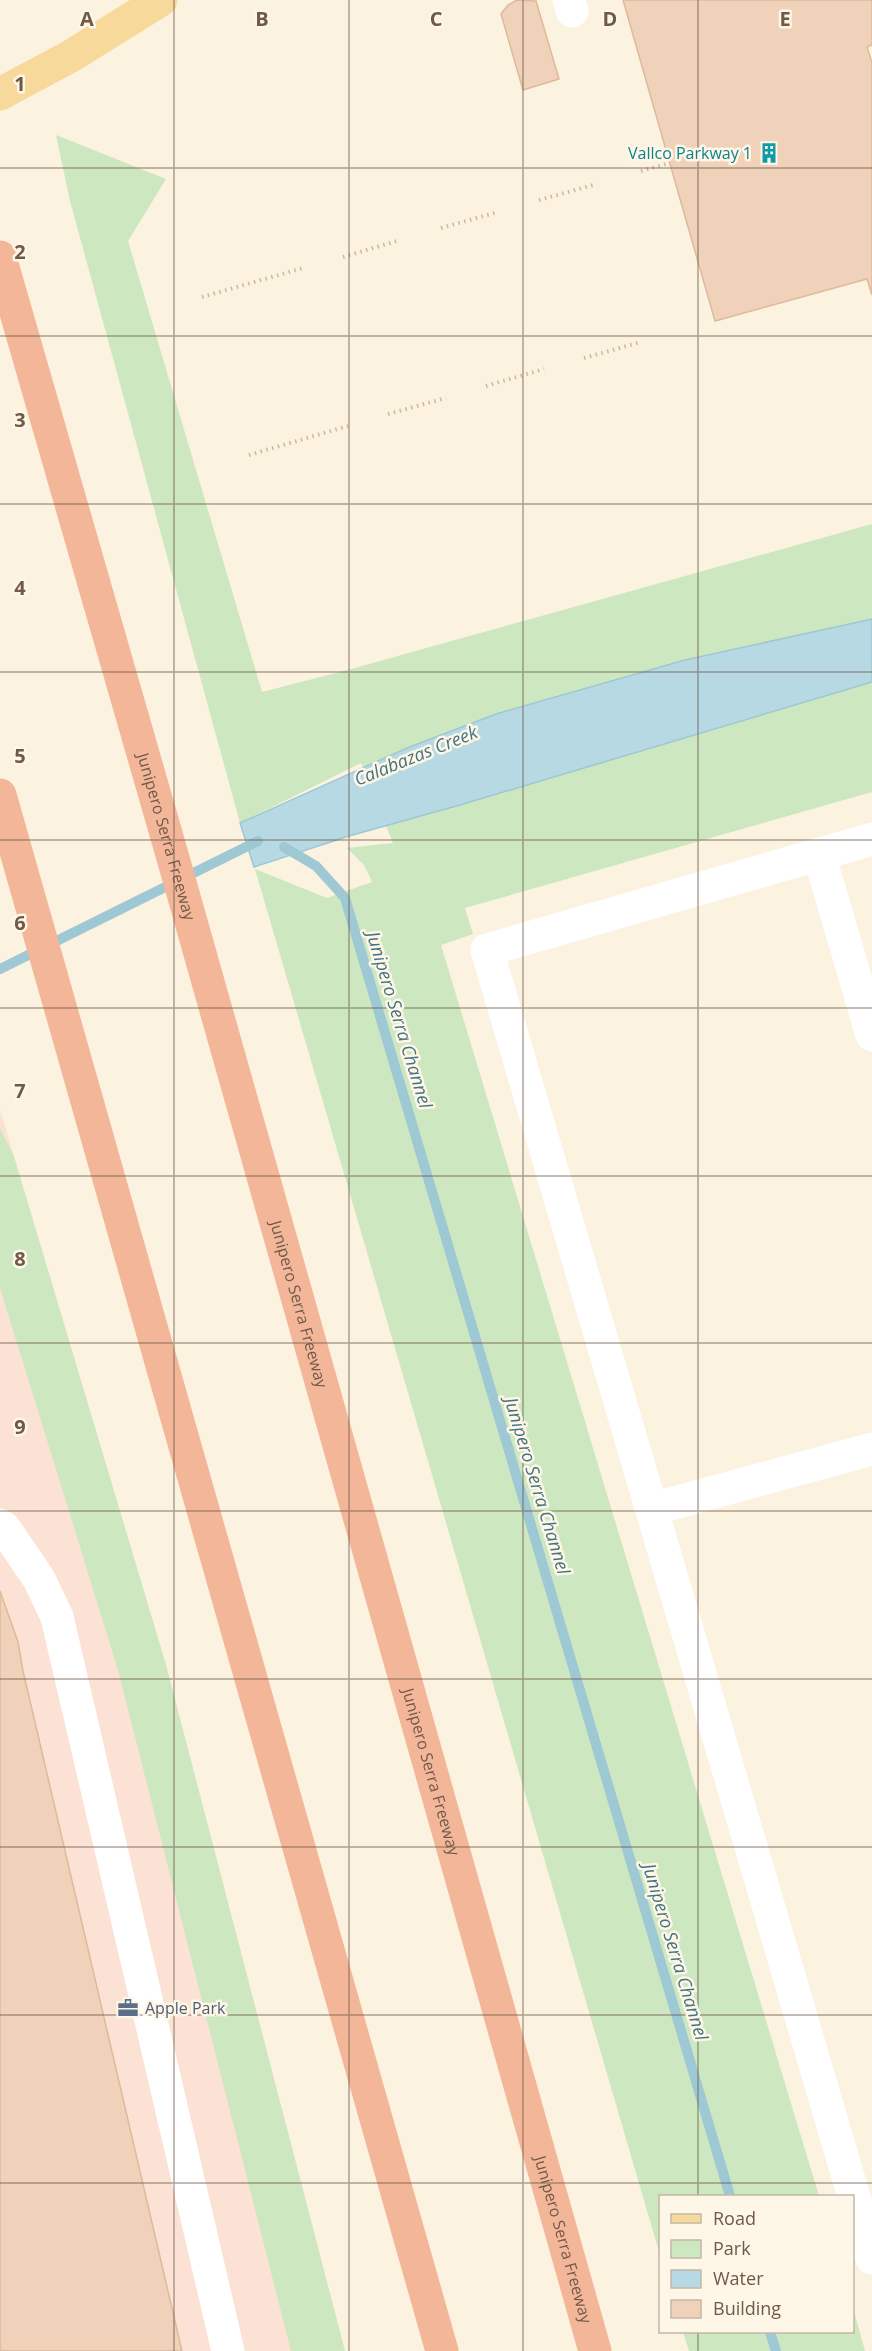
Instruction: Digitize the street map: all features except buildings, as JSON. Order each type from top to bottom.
[{"type":"highway","name":"Junipero Serra Freeway","points":[[0,257],[595,2351]]},
{"type":"highway","points":[[0,795],[442,2351]]},
{"type":"main road","points":[[0,94],[71,56],[161,0]]},
{"type":"lane","points":[[872,839],[487,950],[652,1509],[864,2204],[872,2258]]},
{"type":"lane","points":[[819,854],[861,950],[872,1035]]},
{"type":"lane","points":[[652,1509],[872,1449]]},
{"type":"lane","points":[[0,1525],[39,1579],[57,1617],[228,2351]]},
{"type":"path","points":[[641,171],[670,163]]},
{"type":"path","points":[[539,200],[597,184]]},
{"type":"path","points":[[441,228],[498,212]]},
{"type":"path","points":[[343,257],[400,240]]},
{"type":"path","points":[[202,297],[303,268]]},
{"type":"path","points":[[584,358],[642,342]]},
{"type":"path","points":[[486,386],[544,369]]},
{"type":"path","points":[[388,414],[446,398]]},
{"type":"path","points":[[249,455],[348,426]]},
{"type":"shaded area","name":"Apple Park","points":[[0,1109],[166,1665],[345,2351],[0,2351]]},
{"type":"green space","points":[[56,135],[166,179],[128,241],[262,692],[872,524],[872,792],[465,908],[473,934],[441,945],[819,2195],[659,2195],[659,2252],[255,869],[327,898],[372,882],[364,865],[347,848],[393,843],[361,763],[240,823],[70,201]]},
{"type":"green space","points":[[0,1128],[14,1157],[166,1665],[345,2351],[291,2351],[118,1670],[0,1288]]},
{"type":"green space","points":[[854,2312],[865,2351],[689,2351],[683,2333],[854,2333]]},
{"type":"water","points":[[872,619],[872,682],[349,836],[254,867],[240,823],[407,748],[496,714],[685,660]]},
{"type":"waterway","name":"Calabazas Creek","points":[[0,969],[258,841]]},
{"type":"waterway","name":"Junipero Serra Channel","points":[[284,847],[316,866],[345,898],[730,2195]]},
{"type":"waterway","name":"Junipero Serra Channel","points":[[770,2333],[776,2351]]},
{"type":"place","name":"Vallco Parkway 1","points":[[769,153]]},
{"type":"place","name":"Apple Park","points":[[128,2008]]}]
